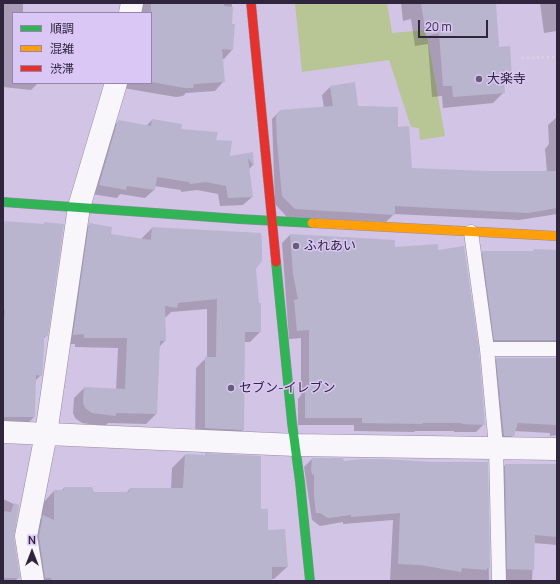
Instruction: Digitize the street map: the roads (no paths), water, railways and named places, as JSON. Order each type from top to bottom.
[{"type":"street","points":[[251,3],[310,581]]},
{"type":"street","points":[[33,581],[26,536],[46,434],[79,207],[116,84]]},
{"type":"street","points":[[3,202],[240,219],[557,236]]},
{"type":"street","points":[[3,432],[295,445],[557,448]]},
{"type":"lane","points":[[471,232],[487,349],[496,447],[499,581]]},
{"type":"lane","points":[[487,349],[557,349]]},
{"type":"place","name":"大楽寺","points":[[479,79]]},
{"type":"place","name":"ふれあい","points":[[296,246]]},
{"type":"place","name":"セブン-イレブン","points":[[231,388]]}]
